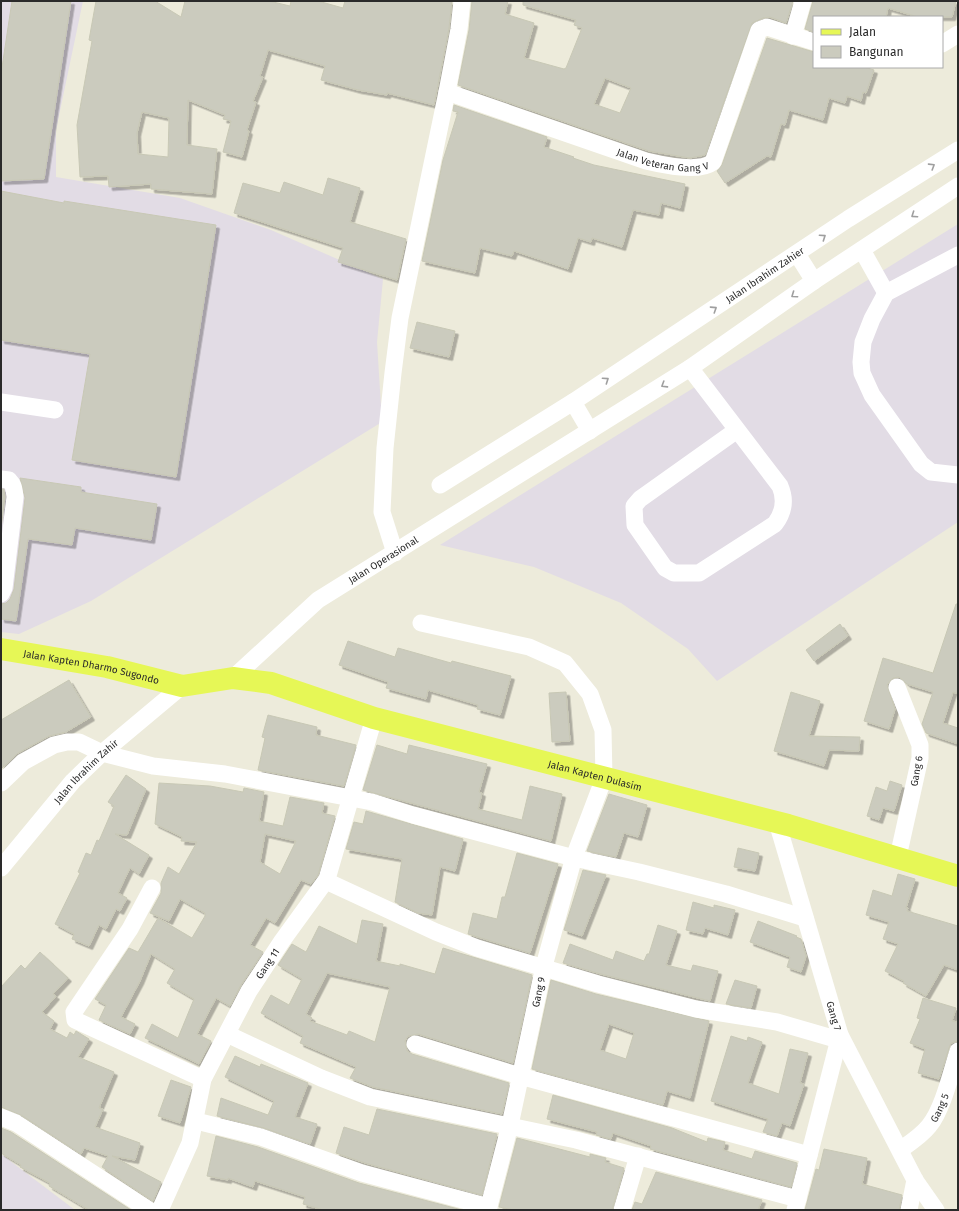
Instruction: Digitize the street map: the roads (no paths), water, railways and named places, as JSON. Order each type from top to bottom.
[{"type":"main road","name":"Jalan Kapten Dharmo Sugondo","points":[[1,649],[107,667],[182,686]]},
{"type":"main road","points":[[182,686],[233,678]]},
{"type":"main road","name":"Jalan Kapten Dulasim","points":[[233,678],[271,683],[374,718],[776,822],[958,876]]},
{"type":"street","points":[[396,553],[382,512],[385,448],[393,373],[400,318],[447,92],[459,29],[462,1]]},
{"type":"street","points":[[793,36],[803,1]]},
{"type":"street","name":"Jalan Veteran Gang V","points":[[447,92],[646,161],[704,168],[713,162],[759,30],[767,27],[813,42]]},
{"type":"street","points":[[943,43],[958,34]]},
{"type":"street","name":"Jalan Ibrahim Zahier","points":[[574,402],[848,219],[958,150]]},
{"type":"street","points":[[440,485],[574,402],[590,431],[690,368],[814,281],[958,186]]},
{"type":"street","points":[[862,250],[886,293]]},
{"type":"street","points":[[797,254],[814,281]]},
{"type":"street","points":[[958,255],[886,293],[872,319],[863,342],[861,362],[862,373],[872,395],[921,464],[931,472],[958,475]]},
{"type":"street","points":[[690,368],[738,430],[780,486],[783,494],[783,508],[780,517],[775,524],[699,573],[674,573],[664,568],[635,525],[634,506],[640,499],[738,430]]},
{"type":"street","points":[[1,402],[55,410]]},
{"type":"street","name":"Jalan Operasional","points":[[233,678],[318,600],[384,558],[396,553],[590,431]]},
{"type":"street","points":[[1,479],[9,480],[12,483],[14,486],[15,497],[4,588],[1,594]]},
{"type":"street","points":[[421,624],[529,647],[565,664],[590,694],[598,711],[603,730],[604,778]]},
{"type":"street","name":"Jalan Ibrahim Zahir","points":[[1,868],[73,781],[102,753],[182,686]]},
{"type":"street","name":"Gang 6","points":[[897,687],[920,745],[920,758],[898,857]]},
{"type":"street","name":"Gang 11","points":[[160,1210],[190,1144],[196,1121],[203,1078],[254,984],[282,941],[326,880],[374,718]]},
{"type":"street","points":[[1,783],[23,762],[54,745],[67,742],[79,742],[102,753],[153,766],[224,774],[372,802],[421,817],[574,857],[718,892],[805,918]]},
{"type":"street","name":"Gang 9","points":[[489,1208],[510,1125],[544,966],[574,857],[604,778]]},
{"type":"street","name":"Gang 7","points":[[776,822],[840,1038],[797,1205]]},
{"type":"street","points":[[326,880],[436,932],[470,945],[544,966],[598,984],[696,1009],[777,1022],[840,1038],[915,1180],[936,1210]]},
{"type":"street","points":[[152,888],[130,929],[74,1012],[74,1020],[203,1078]]},
{"type":"street","points":[[227,1034],[321,1078],[370,1097],[576,1140],[638,1156],[797,1205]]},
{"type":"street","points":[[415,1044],[520,1076],[809,1155]]},
{"type":"street","name":"Gang 5","points":[[900,1150],[930,1126],[944,1096],[958,1051]]},
{"type":"street","points":[[1,1117],[16,1123],[149,1210]]},
{"type":"street","points":[[196,1121],[261,1137],[362,1173],[489,1208]]},
{"type":"street","points":[[622,1210],[638,1156]]},
{"type":"street","points":[[910,1210],[915,1180]]}]
